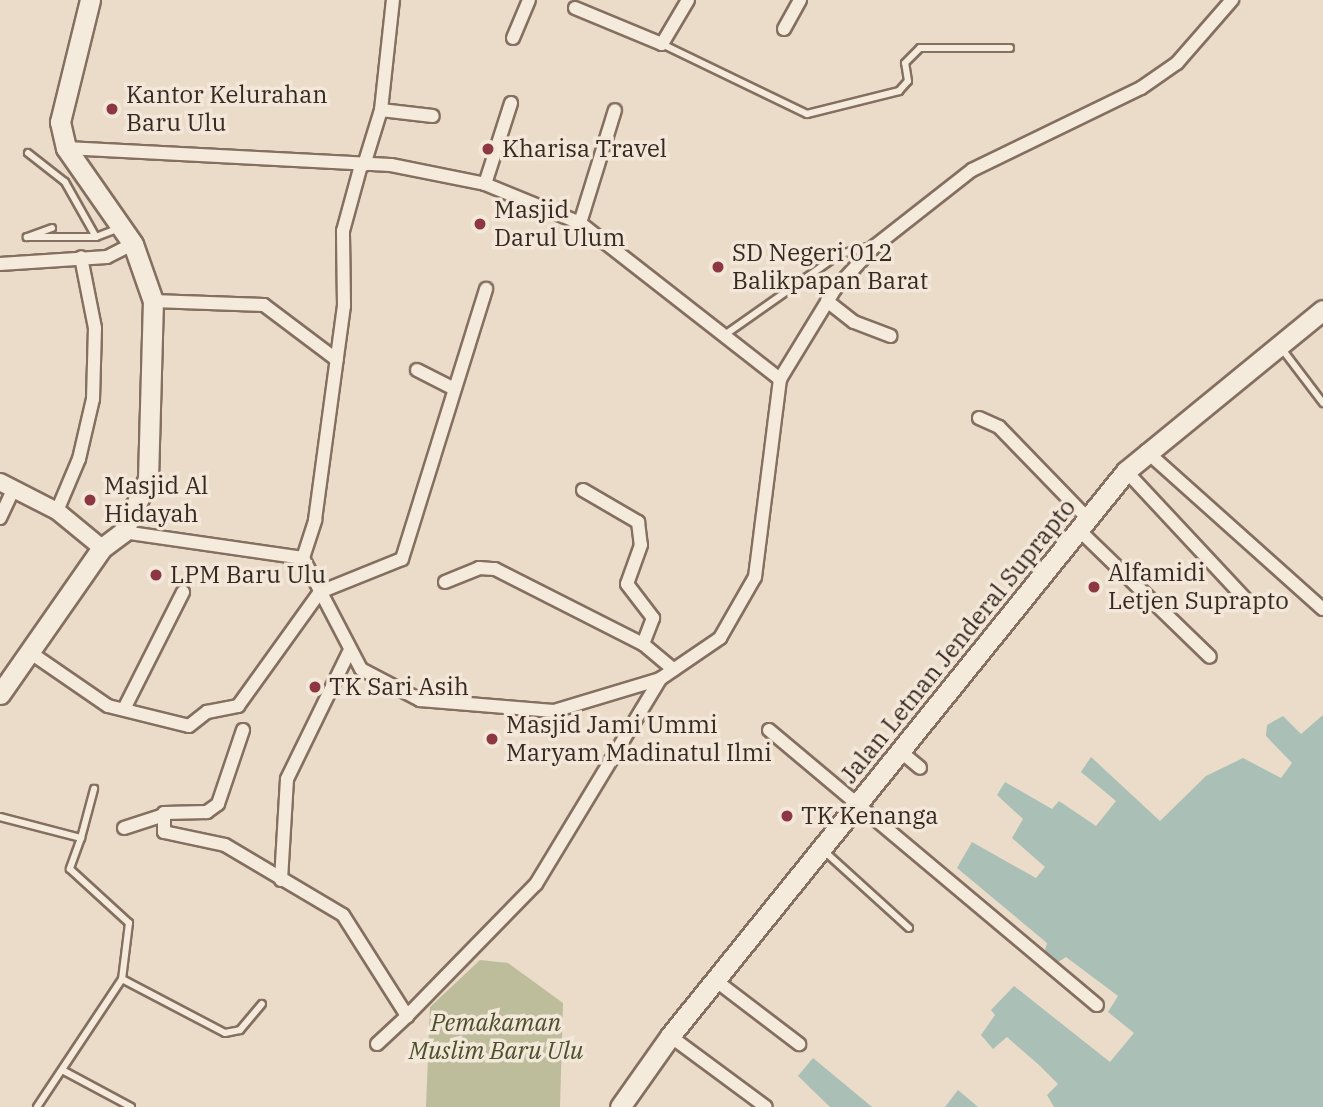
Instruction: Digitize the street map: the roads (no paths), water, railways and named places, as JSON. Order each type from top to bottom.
[{"type":"main road","points":[[0,694],[102,548],[123,532],[148,479],[153,301],[133,244],[66,148],[61,98],[90,0]]},
{"type":"main road","name":"Jalan Letnan Jenderal Suprapto","points":[[620,1107],[670,1036],[1126,471],[1146,451],[1323,310]]},
{"type":"street","points":[[393,0],[381,110],[343,231],[337,360],[303,558],[349,653],[381,685],[419,700],[554,711],[660,679],[720,638],[755,577],[780,379],[827,301],[875,246],[972,170],[1141,88],[1177,63],[1232,0]]},
{"type":"street","points":[[513,38],[529,0]]},
{"type":"street","points":[[575,8],[662,44],[688,0]]},
{"type":"street","points":[[784,29],[800,0]]},
{"type":"street","points":[[485,184],[511,103]]},
{"type":"street","points":[[381,110],[433,116]]},
{"type":"street","points":[[580,223],[615,110]]},
{"type":"street","points":[[66,148],[362,165],[485,184],[580,223],[726,334],[780,379]]},
{"type":"street","points":[[0,264],[107,257],[133,244]]},
{"type":"street","points":[[57,511],[79,459],[93,399],[95,328],[81,257]]},
{"type":"street","points":[[26,654],[86,696],[189,726],[207,712],[237,707],[320,592],[402,559],[452,388],[486,289]]},
{"type":"street","points":[[153,301],[264,305],[337,360]]},
{"type":"street","points":[[827,301],[851,321],[890,336]]},
{"type":"street","points":[[416,370],[452,388]]},
{"type":"street","points":[[979,418],[999,427],[1083,525],[1210,657]]},
{"type":"street","points":[[1146,451],[1323,609]]},
{"type":"street","points":[[1126,471],[1248,602]]},
{"type":"street","points":[[0,518],[7,485],[57,511],[102,548]]},
{"type":"street","points":[[583,490],[638,522],[641,545],[627,584],[653,618],[643,644]]},
{"type":"street","points":[[123,532],[303,558]]},
{"type":"street","points":[[445,582],[479,568],[495,569],[643,644],[674,670]]},
{"type":"street","points":[[124,709],[183,592]]},
{"type":"street","points":[[281,880],[287,779],[349,653]]},
{"type":"street","points":[[377,1044],[536,884],[660,679]]},
{"type":"street","points":[[124,828],[160,816],[213,809],[243,730]]},
{"type":"street","points":[[769,730],[1097,1005]]},
{"type":"street","points":[[900,751],[920,768]]},
{"type":"street","points":[[160,816],[167,835],[225,845],[343,915],[407,1016]]},
{"type":"street","points":[[715,980],[799,1044]]},
{"type":"street","points":[[670,1036],[766,1107]]},
{"type":"lane","points":[[662,44],[807,114],[899,90],[908,81],[910,54],[920,48],[1010,48]]},
{"type":"lane","points":[[27,153],[65,182],[96,237]]},
{"type":"lane","points":[[52,228],[27,237],[96,237],[122,227]]},
{"type":"lane","points":[[726,334],[840,254],[875,246]]},
{"type":"lane","points":[[1279,344],[1323,403]]},
{"type":"lane","points":[[37,1107],[64,1071],[122,979],[128,923],[70,869],[94,789]]},
{"type":"lane","points":[[0,817],[81,838]]},
{"type":"lane","points":[[821,849],[909,928]]},
{"type":"lane","points":[[122,979],[225,1033],[240,1030],[262,1004]]},
{"type":"lane","points":[[64,1071],[131,1107]]},
{"type":"place","name":"Kantor Kelurahan Baru Ulu","points":[[112,109]]},
{"type":"place","name":"Kharisa Travel","points":[[488,149]]},
{"type":"place","name":"Masjid Darul Ulum","points":[[480,224]]},
{"type":"place","name":"SD Negeri 012 Balikpapan Barat","points":[[718,267]]},
{"type":"place","name":"Masjid Al Hidayah","points":[[90,500]]},
{"type":"place","name":"LPM Baru Ulu","points":[[156,575]]},
{"type":"place","name":"Alfamidi Letjen Suprapto","points":[[1094,587]]},
{"type":"place","name":"TK Sari Asih","points":[[315,687]]},
{"type":"place","name":"Masjid Jami Ummi Maryam Madinatul Ilmi","points":[[492,739]]},
{"type":"place","name":"TK Kenanga","points":[[787,816]]},
{"type":"park label","name":"Pemakaman Muslim Baru Ulu","points":[[496,1037]]}]
